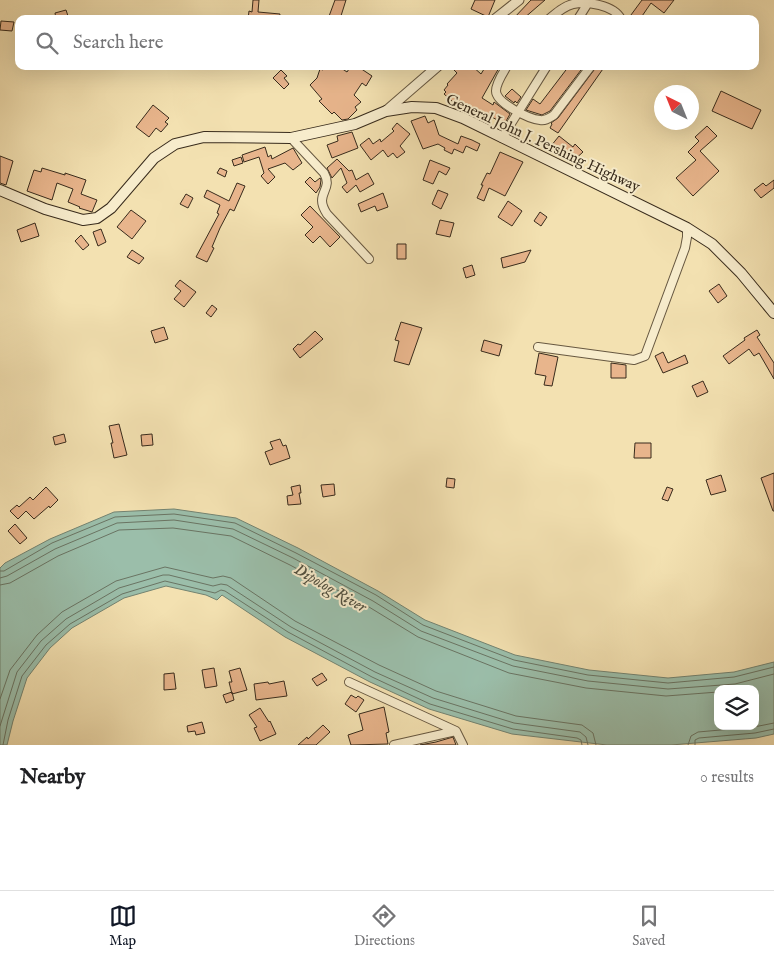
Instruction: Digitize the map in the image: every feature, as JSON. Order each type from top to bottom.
[{"type":"main road","name":"General John J. Pershing Highway","points":[[0,190],[45,209],[83,220],[97,218],[111,208],[154,158],[176,144],[204,137],[291,138],[355,124],[386,111],[412,107],[436,108],[463,118],[687,228],[712,244],[741,273],[774,313]]},
{"type":"street","points":[[500,15],[519,0]]},
{"type":"street","points":[[554,15],[572,4],[588,3],[612,10],[619,15]]},
{"type":"street","points":[[580,15],[588,3]]},
{"type":"street","points":[[386,111],[433,70]]},
{"type":"street","points":[[505,70],[497,84],[496,92],[499,99],[518,112],[539,120],[547,120],[561,107],[588,70]]},
{"type":"street","points":[[502,138],[544,70]]},
{"type":"street","points":[[291,138],[324,173],[328,180],[328,185],[321,200],[326,214],[369,259]]},
{"type":"street","points":[[538,347],[627,359],[640,359],[645,356],[685,248],[687,228]]},
{"type":"street","points":[[349,682],[456,731],[464,745]]},
{"type":"street","points":[[394,745],[456,731]]},
{"type":"water","name":"Dipolog River","points":[[174,509],[236,518],[298,548],[378,591],[425,620],[515,655],[589,670],[668,678],[734,672],[774,662],[774,734],[756,738],[671,745],[607,745],[512,734],[429,709],[370,682],[285,637],[222,595],[217,600],[206,595],[166,586],[124,598],[72,628],[50,648],[27,678],[7,745],[0,745],[0,568],[5,563],[50,539],[114,512]]},
{"type":"building","points":[[253,0],[259,0],[258,12],[280,14],[248,15],[249,11],[252,12]]},
{"type":"building","points":[[335,0],[346,0],[341,15],[329,15]]},
{"type":"building","points":[[475,0],[495,0],[489,15],[484,15],[471,9]]},
{"type":"building","points":[[531,0],[545,0],[528,15],[517,15]]},
{"type":"building","points":[[642,0],[674,0],[664,13],[651,3],[643,15],[631,15]]},
{"type":"building","points":[[66,10],[68,15],[55,15],[55,13]]},
{"type":"building","points":[[1,21],[14,22],[12,31],[0,30]]},
{"type":"building","points":[[281,70],[287,76],[284,78],[289,84],[284,89],[273,78]]},
{"type":"building","points":[[320,70],[344,70],[347,72],[348,70],[363,70],[372,76],[366,86],[362,83],[354,95],[361,102],[355,107],[357,110],[348,119],[342,120],[334,112],[332,114],[319,101],[322,99],[310,85],[317,78]]},
{"type":"building","points":[[454,70],[476,70],[481,74],[484,70],[498,70],[482,98],[493,105],[494,102],[510,114],[505,123],[487,114],[486,116],[456,99],[453,102],[444,94],[447,84],[457,73]]},
{"type":"building","points":[[566,70],[581,70],[550,111],[542,115],[526,110],[533,99],[540,104]]},
{"type":"building","points":[[594,70],[602,70],[558,133],[550,128],[551,123],[558,118]]},
{"type":"building","points":[[512,89],[521,97],[517,103],[515,101],[514,103],[505,96]]},
{"type":"building","points":[[721,91],[761,110],[752,129],[712,111]]},
{"type":"building","points":[[153,105],[169,118],[165,122],[168,124],[161,132],[156,128],[149,137],[136,127]]},
{"type":"building","points":[[425,116],[428,123],[434,120],[439,135],[458,144],[461,136],[472,140],[480,144],[477,151],[466,146],[463,153],[454,149],[452,154],[438,144],[423,149],[411,121]]},
{"type":"building","points":[[397,123],[410,134],[400,146],[405,152],[397,158],[393,153],[388,157],[383,150],[371,160],[360,145],[369,138],[373,144],[380,139],[381,142],[394,131],[392,129]]},
{"type":"building","points":[[707,126],[717,136],[700,151],[719,171],[693,196],[676,178],[696,160],[688,152],[699,141],[695,137]]},
{"type":"building","points":[[352,132],[358,148],[332,158],[327,145],[338,141],[337,136]]},
{"type":"building","points":[[559,136],[573,147],[575,144],[583,152],[574,160],[565,151],[562,155],[551,146]]},
{"type":"building","points":[[265,147],[268,157],[271,155],[272,159],[293,148],[302,163],[293,170],[285,163],[268,169],[275,177],[268,184],[261,176],[264,173],[259,157],[244,162],[242,155]]},
{"type":"building","points":[[500,152],[523,162],[505,196],[489,188],[484,201],[477,198],[483,185],[481,185],[487,173],[490,174]]},
{"type":"building","points":[[0,156],[13,161],[6,185],[0,183]]},
{"type":"building","points":[[241,157],[243,163],[234,166],[232,160]]},
{"type":"building","points":[[337,159],[349,171],[352,170],[356,180],[368,173],[374,184],[360,192],[356,185],[347,193],[342,187],[347,183],[341,168],[332,178],[327,168]]},
{"type":"building","points":[[430,160],[450,168],[446,175],[439,171],[433,184],[423,180]]},
{"type":"building","points":[[42,168],[86,180],[81,194],[97,200],[92,212],[68,202],[73,189],[57,183],[52,200],[27,191],[34,170],[41,172]]},
{"type":"building","points":[[220,168],[227,171],[225,177],[217,173]]},
{"type":"building","points":[[310,177],[315,182],[320,178],[321,180],[320,187],[316,193],[305,182]]},
{"type":"building","points":[[774,180],[774,188],[761,198],[754,190],[763,183],[766,186]]},
{"type":"building","points":[[237,183],[245,186],[234,211],[230,209],[220,228],[212,247],[214,248],[207,262],[196,257],[219,214],[217,213],[220,205],[204,197],[207,190],[229,201]]},
{"type":"building","points":[[438,190],[448,194],[441,209],[432,204]]},
{"type":"building","points":[[383,193],[388,207],[377,211],[375,206],[361,212],[358,204]]},
{"type":"building","points":[[186,194],[193,198],[188,208],[180,204]]},
{"type":"building","points":[[508,201],[522,211],[512,226],[498,217]]},
{"type":"building","points":[[310,206],[340,237],[330,247],[320,236],[313,243],[305,235],[313,227],[301,215]]},
{"type":"building","points":[[131,210],[146,221],[132,239],[117,227]]},
{"type":"building","points":[[540,212],[547,217],[541,226],[534,221]]},
{"type":"building","points":[[440,220],[454,223],[450,237],[436,234]]},
{"type":"building","points":[[35,223],[39,236],[21,242],[17,230]]},
{"type":"building","points":[[101,229],[106,242],[98,246],[93,232]]},
{"type":"building","points":[[81,235],[89,245],[83,250],[75,241]]},
{"type":"building","points":[[397,244],[406,244],[406,259],[397,259]]},
{"type":"building","points":[[132,250],[144,258],[139,264],[127,257]]},
{"type":"building","points":[[531,250],[525,262],[503,268],[501,258]]},
{"type":"building","points":[[472,265],[475,275],[466,278],[463,268]]},
{"type":"building","points":[[180,280],[196,292],[184,307],[174,299],[181,291],[175,286]]},
{"type":"building","points":[[719,284],[727,296],[718,303],[709,291]]},
{"type":"building","points":[[212,305],[217,309],[211,317],[206,313]]},
{"type":"building","points":[[401,322],[422,328],[409,365],[394,361],[399,341],[395,340]]},
{"type":"building","points":[[164,327],[168,339],[155,343],[151,331]]},
{"type":"building","points":[[757,330],[760,335],[757,337],[774,363],[774,379],[759,353],[754,356],[749,349],[729,364],[723,356],[745,340],[744,338]]},
{"type":"building","points":[[315,331],[323,339],[300,358],[293,349]]},
{"type":"building","points":[[484,340],[502,345],[499,356],[481,351]]},
{"type":"building","points":[[663,352],[668,363],[685,355],[688,363],[663,373],[655,356]]},
{"type":"building","points":[[539,353],[558,357],[552,386],[544,385],[546,376],[535,374]]},
{"type":"building","points":[[611,363],[626,365],[626,378],[611,378]]},
{"type":"building","points":[[703,381],[708,392],[697,397],[692,386]]},
{"type":"building","points":[[119,424],[127,455],[114,458],[109,426]]},
{"type":"building","points":[[64,434],[66,442],[55,445],[53,437]]},
{"type":"building","points":[[152,434],[153,445],[142,446],[141,435]]},
{"type":"building","points":[[280,439],[283,446],[286,445],[290,458],[270,465],[265,452],[273,449],[270,442]]},
{"type":"building","points":[[635,443],[651,443],[651,458],[634,458]]},
{"type":"building","points":[[774,473],[774,511],[773,511],[761,478]]},
{"type":"building","points":[[721,475],[726,491],[711,495],[706,480]]},
{"type":"building","points":[[447,478],[455,479],[454,488],[446,487]]},
{"type":"building","points":[[334,484],[335,495],[323,497],[321,485]]},
{"type":"building","points":[[300,485],[301,504],[288,505],[287,496],[293,495],[291,487]]},
{"type":"building","points":[[46,487],[58,500],[34,519],[26,511],[18,519],[10,511],[17,505],[19,507],[30,497],[33,500]]},
{"type":"building","points":[[667,487],[673,489],[668,501],[662,499]]},
{"type":"building","points":[[15,524],[27,538],[20,544],[8,531]]},
{"type":"building","points":[[214,668],[217,686],[205,688],[202,670]]},
{"type":"building","points":[[240,668],[247,690],[232,694],[229,682],[232,682],[229,671]]},
{"type":"building","points":[[174,673],[176,689],[164,690],[164,674]]},
{"type":"building","points":[[322,673],[327,680],[317,686],[312,679]]},
{"type":"building","points":[[284,681],[287,696],[256,700],[254,684]]},
{"type":"building","points":[[232,692],[234,700],[226,703],[223,695]]},
{"type":"building","points":[[351,695],[356,698],[358,696],[364,700],[356,712],[345,704]]},
{"type":"building","points":[[384,707],[389,732],[386,733],[388,744],[351,745],[348,735],[363,730],[359,714]]},
{"type":"building","points":[[260,708],[270,721],[276,734],[260,741],[254,728],[257,727],[249,715]]},
{"type":"building","points":[[202,722],[205,733],[196,735],[195,731],[188,732],[187,726]]},
{"type":"building","points":[[323,725],[330,732],[316,745],[298,745],[307,737],[308,739]]},
{"type":"building","points":[[453,737],[456,745],[420,745],[436,742]]}]
